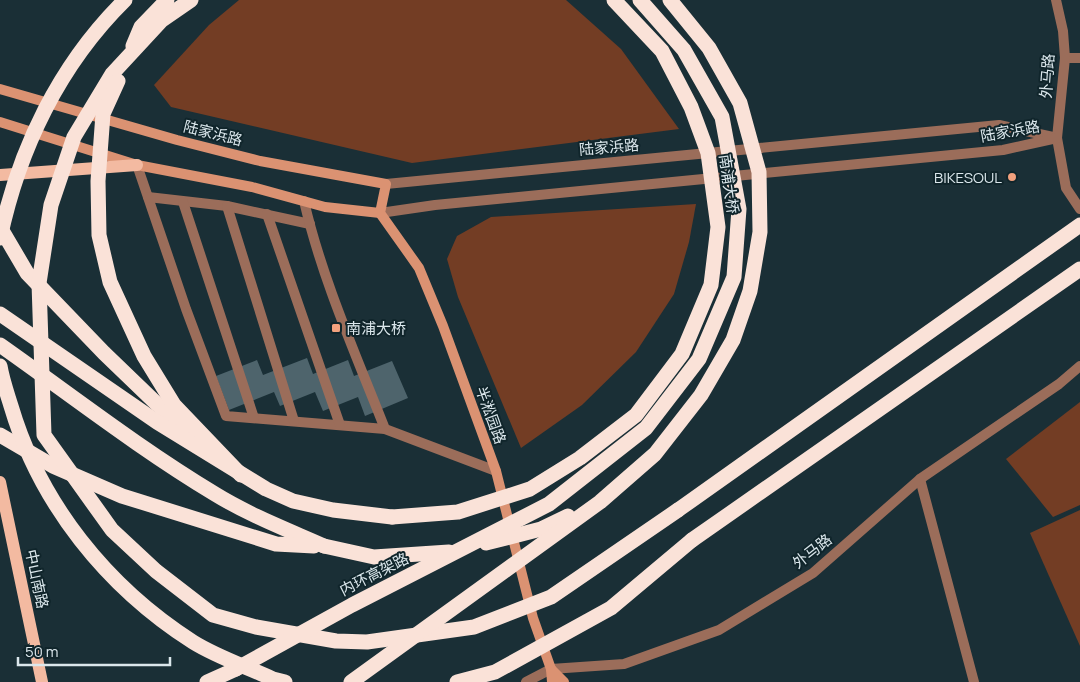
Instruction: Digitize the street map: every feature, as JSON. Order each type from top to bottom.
[{"type":"highway","points":[[0,238],[9,196],[30,139],[60,80],[106,19],[125,0]]},
{"type":"highway","name":"南浦大桥","points":[[167,0],[141,27],[104,114],[98,181],[100,235],[110,282],[144,356],[174,405],[241,475],[293,500],[333,510],[392,517],[458,512],[530,489],[580,458],[636,415],[682,354],[711,285],[718,227],[708,153],[691,107],[662,51],[614,0]]},
{"type":"highway","points":[[191,0],[162,20],[112,74],[74,137],[56,188],[51,205],[39,283],[44,435],[112,530],[156,571],[213,614],[256,627],[336,641],[367,642],[474,627],[551,597],[1080,225]]},
{"type":"highway","name":"南浦大桥","points":[[549,504],[646,428],[699,359],[734,277],[739,209],[722,117],[684,50],[640,0]]},
{"type":"highway","name":"南浦大桥","points":[[351,682],[600,502],[656,454],[701,395],[733,340],[750,291],[760,232],[759,172],[740,103],[709,48],[670,0]]},
{"type":"highway","points":[[0,227],[27,273],[104,353],[158,405],[241,475]]},
{"type":"highway","points":[[457,682],[495,672],[611,608],[692,540],[1080,269]]},
{"type":"highway","points":[[0,314],[157,422],[241,475]]},
{"type":"highway","points":[[0,345],[157,456],[216,495],[262,519],[324,546]]},
{"type":"highway","points":[[0,366],[17,426],[42,484],[76,537],[126,591],[194,642],[273,679],[285,682]]},
{"type":"highway","points":[[0,435],[53,466],[122,496],[276,544],[324,546],[374,557],[445,553],[542,529],[600,502]]},
{"type":"highway","name":"内环高架路","points":[[220,682],[236,669],[352,605],[549,504]]},
{"type":"highway","points":[[207,682],[236,669]]},
{"type":"main road","name":"陆家浜路","points":[[0,89],[177,140],[260,160],[386,184]]},
{"type":"main road","name":"陆家浜路","points":[[0,122],[137,165],[252,187],[325,208],[380,213]]},
{"type":"main road","points":[[0,175],[137,165]]},
{"type":"main road","points":[[380,213],[386,184]]},
{"type":"main road","name":"半淞园路","points":[[380,213],[419,268],[444,326],[496,471],[532,618],[551,669],[552,682]]},
{"type":"main road","name":"中山南路","points":[[0,482],[42,682]]},
{"type":"main road","name":"半淞园路","points":[[551,669],[564,682]]},
{"type":"street","name":"外马路","points":[[1056,0],[1063,31],[1065,58],[1057,138],[1066,188],[1080,209]]},
{"type":"street","points":[[1065,58],[1080,58]]},
{"type":"street","name":"陆家浜路","points":[[386,184],[999,125],[1057,138]]},
{"type":"street","name":"陆家浜路","points":[[380,213],[445,204],[1003,150],[1057,138]]},
{"type":"street","points":[[137,165],[186,310],[226,416],[385,429],[496,471]]},
{"type":"street","points":[[148,197],[227,206],[310,224]]},
{"type":"street","points":[[304,201],[345,326],[385,429]]},
{"type":"street","points":[[182,202],[254,418]]},
{"type":"street","points":[[227,206],[294,421]]},
{"type":"street","points":[[267,214],[340,424]]},
{"type":"street","name":"外马路","points":[[526,682],[551,669],[624,664],[719,630],[813,573],[920,479],[1058,384],[1080,366]]},
{"type":"street","points":[[920,479],[974,682]]},
{"type":"shaded area","points":[[239,0],[566,0],[621,49],[679,129],[412,163],[171,107],[154,85],[209,25]]},
{"type":"shaded area","points":[[696,204],[689,242],[674,294],[636,352],[582,405],[521,448],[458,297],[447,259],[457,236],[491,217]]},
{"type":"shaded area","points":[[1080,402],[1080,505],[1053,517],[1006,459]]},
{"type":"shaded area","points":[[1080,510],[1080,646],[1030,533]]},
{"type":"building","points":[[307,358],[313,374],[348,360],[354,376],[392,361],[408,398],[365,416],[358,397],[323,411],[315,392],[280,406],[274,392],[229,410],[216,376],[257,360],[263,375]]},
{"type":"place","name":"BIKESOUL","points":[[1012,177]]},
{"type":"place","name":"南浦大桥","points":[[336,328]]}]
